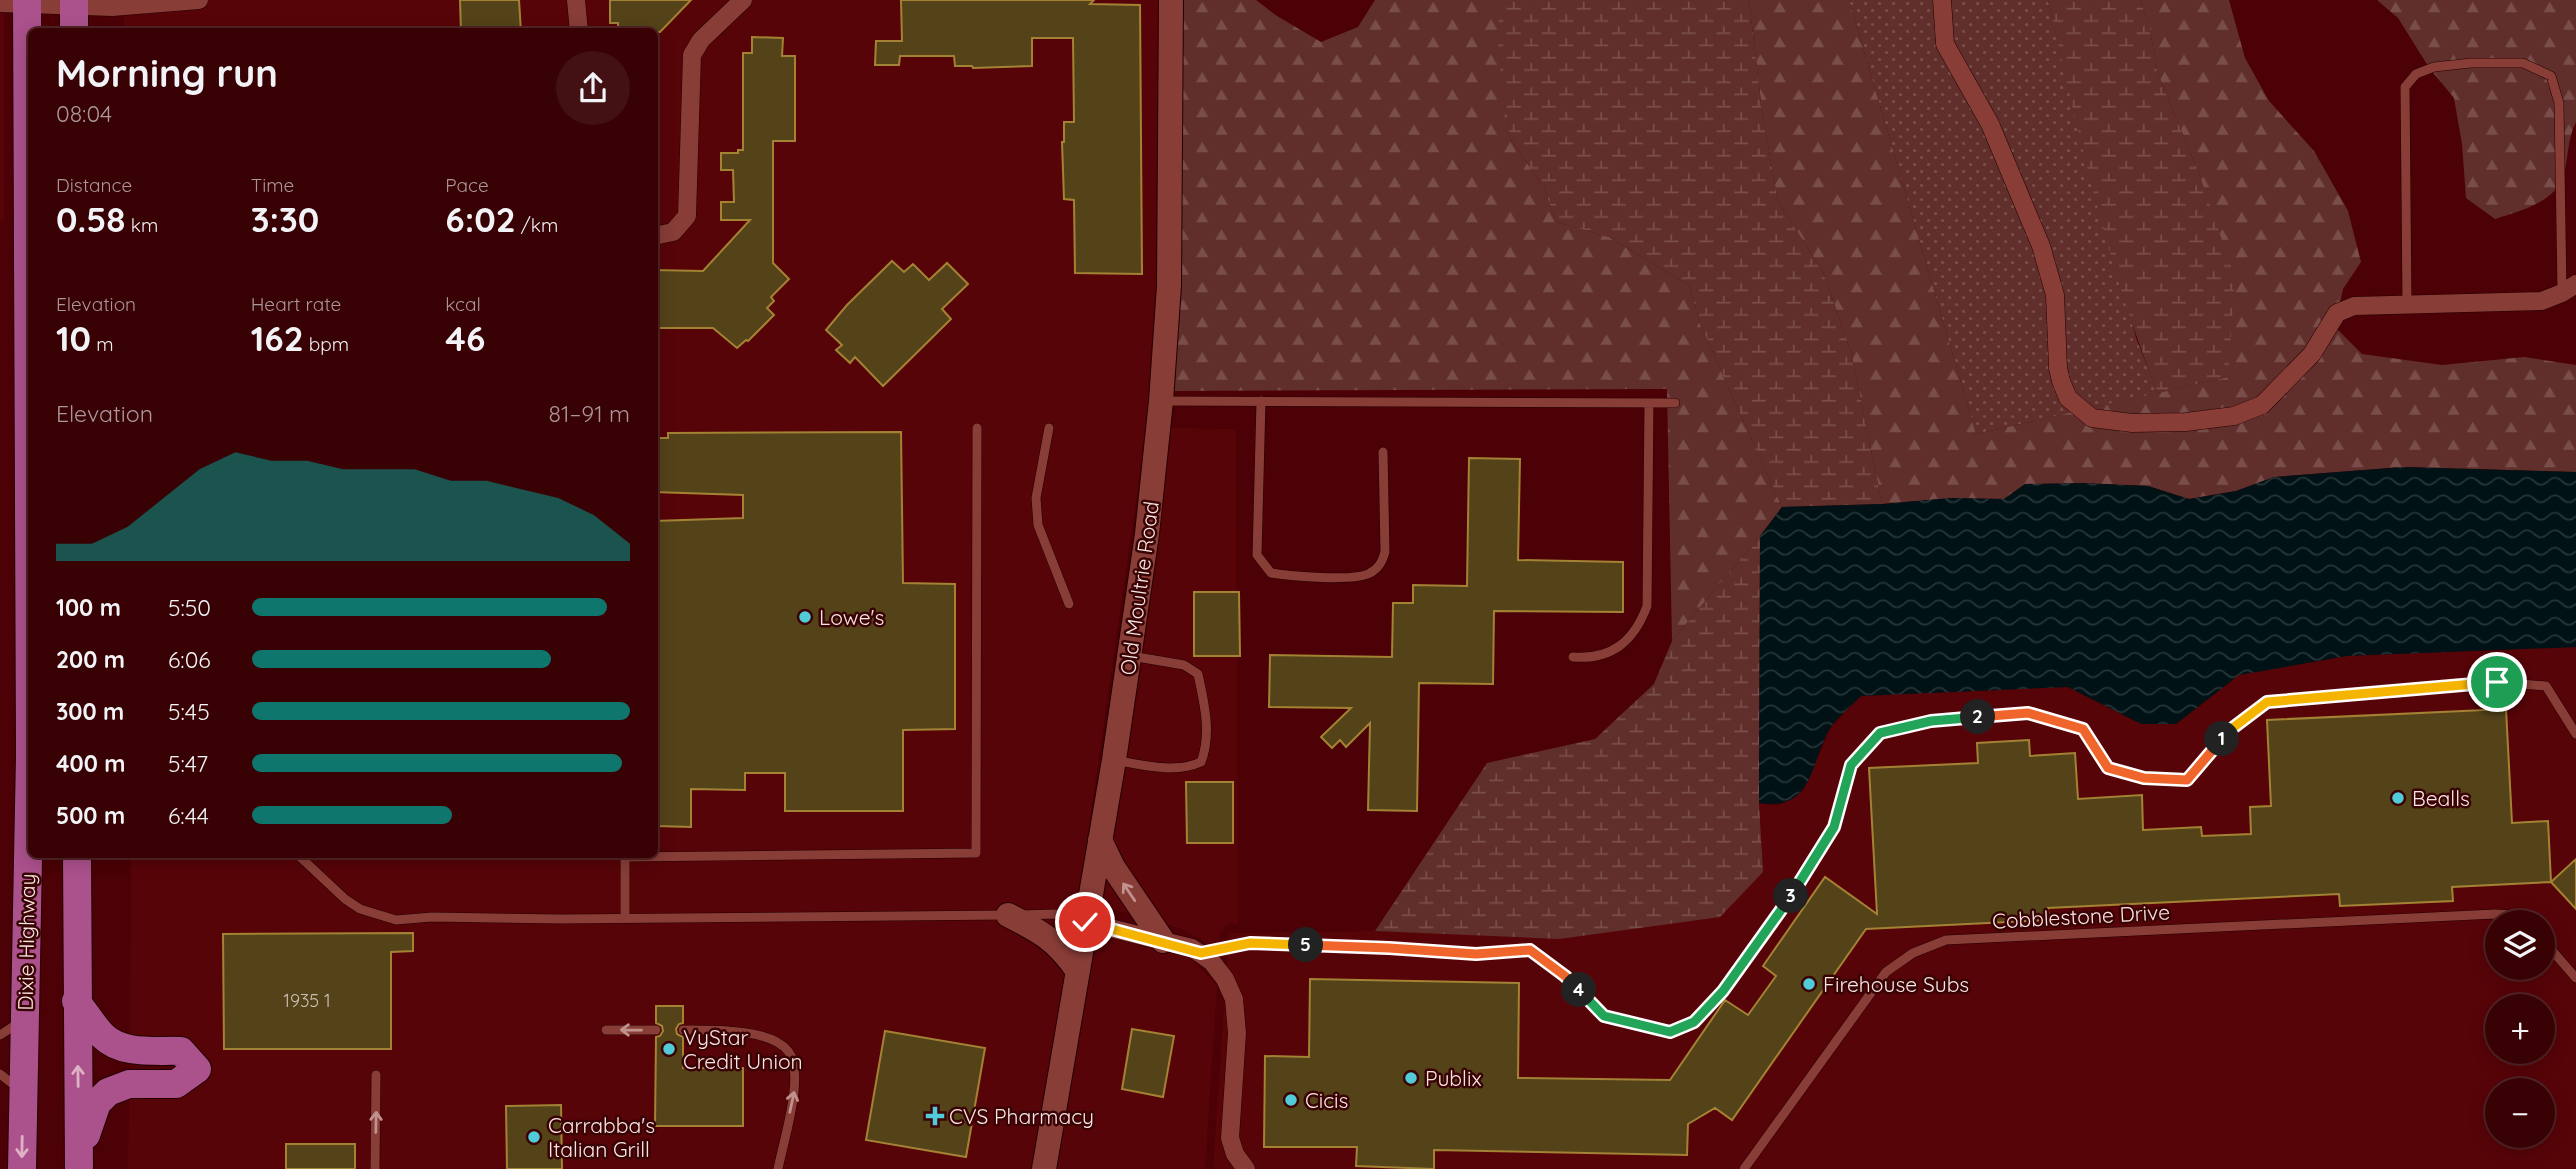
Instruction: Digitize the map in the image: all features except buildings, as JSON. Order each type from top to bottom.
[{"type":"main road","name":"Old Moultrie Road","points":[[1044,1169],[1114,760],[1147,534],[1161,401],[1169,286],[1171,0]]},
{"type":"main road","name":"Dixie Highway","points":[[18,2],[28,581]]},
{"type":"main road","points":[[1100,840],[1113,867],[1163,941]]},
{"type":"main road","name":"Dixie Highway","points":[[22,1169],[28,858]]},
{"type":"main road","points":[[77,858],[79,1160]]},
{"type":"main road","points":[[1008,915],[1053,940],[1077,970]]},
{"type":"main road","points":[[76,1001],[102,1036],[114,1045],[131,1049],[181,1051],[197,1069],[176,1084],[129,1084],[108,1092],[97,1103],[79,1160]]},
{"type":"street","points":[[18,2],[74,13],[199,0]]},
{"type":"street","points":[[576,0],[579,28]]},
{"type":"street","points":[[658,235],[673,232],[687,216],[692,55],[701,40],[743,0]]},
{"type":"street","points":[[1942,0],[1945,44],[1990,124],[2041,246],[2055,295],[2061,381],[2068,398],[2092,418],[2132,423],[2186,422],[2234,416],[2262,405],[2312,354],[2337,313],[2354,306],[2542,301],[2569,289]]},
{"type":"street","points":[[1085,922],[1201,953],[1225,979],[1234,999],[1237,1033],[1230,1138],[1235,1154],[1246,1169]]},
{"type":"lane","points":[[2407,303],[2405,86],[2416,74],[2434,67],[2471,63],[2523,63],[2551,76],[2559,103],[2569,289]]},
{"type":"lane","points":[[1161,401],[1675,403]]},
{"type":"lane","points":[[1261,401],[1257,555],[1271,573],[1350,578],[1367,575],[1381,565],[1385,552],[1383,452]]},
{"type":"lane","points":[[1573,657],[1602,655],[1620,646],[1634,633],[1647,606],[1649,403]]},
{"type":"lane","points":[[658,856],[976,853],[977,428]]},
{"type":"lane","points":[[1049,428],[1035,498],[1038,525],[1069,604]]},
{"type":"lane","points":[[1114,760],[1160,768],[1191,767],[1201,762],[1207,748],[1205,704],[1198,674],[1184,665],[1130,655]]},
{"type":"lane","points":[[1201,953],[1250,943],[1476,954],[1530,950],[1565,976],[1604,1016],[1670,1032],[1694,1022],[1723,991],[1788,900],[1834,827],[1851,765],[1880,733],[1931,721],[2028,713],[2083,729],[2108,768],[2144,778],[2187,780],[2230,730],[2267,702],[2497,682],[2546,687],[2576,734]]},
{"type":"lane","points":[[302,858],[345,899],[360,909],[396,920],[432,917],[1055,914],[1085,922]]},
{"type":"lane","points":[[625,858],[625,918]]},
{"type":"lane","name":"Cobblestone Drive","points":[[1744,1169],[1885,972],[1913,953],[1945,940],[2485,914]]},
{"type":"lane","points":[[2555,954],[2576,978]]},
{"type":"lane","points":[[0,1035],[24,1019]]},
{"type":"lane","points":[[606,1030],[656,1030]]},
{"type":"lane","points":[[683,1030],[736,1030],[767,1038],[788,1049],[794,1063],[794,1090],[778,1169]]},
{"type":"lane","points":[[0,1074],[23,1092]]},
{"type":"lane","points":[[375,1169],[376,1076]]},
{"type":"shaded area","points":[[0,0],[4,0],[4,221],[0,221]]},
{"type":"shaded area","points":[[124,0],[1162,0],[1159,285],[1152,391],[1076,916],[1034,1169],[128,1169],[129,1096],[203,1078],[130,1038],[131,858],[658,858],[658,28],[124,28]]},
{"type":"shaded area","points":[[1168,428],[1236,429],[1238,924],[1229,923],[1220,932],[1219,955],[1201,939],[1179,928],[1098,905]]},
{"type":"shaded area","points":[[2576,647],[2576,1169],[1213,1169],[1229,933],[1375,931],[1559,939],[1763,872],[1759,803],[1777,806],[1803,792],[1831,728],[1861,696],[2068,687],[2141,724],[2176,724],[2239,675],[2347,656]]},
{"type":"shaded area","points":[[1094,927],[1172,949],[1190,957],[1217,986],[1205,1169],[1054,1169]]},
{"type":"green space","points":[[1181,0],[1256,0],[1321,42],[1358,27],[1375,0],[1499,0],[1499,54],[1510,138],[1544,188],[1556,222],[1609,237],[1689,285],[1700,324],[1782,507],[1672,641],[1667,389],[1172,391]]},
{"type":"green space","points":[[1499,0],[1749,0],[1762,111],[1778,202],[1823,272],[1851,352],[1882,504],[1782,507],[1700,324],[1689,285],[1609,237],[1556,222],[1544,188],[1510,138],[1498,54]]},
{"type":"green space","points":[[1749,0],[1849,0],[1976,434],[2228,377],[2200,176],[2158,74],[2149,25],[2140,0],[2229,0],[2245,58],[2269,101],[2314,151],[2348,211],[2361,262],[2343,289],[2335,327],[2362,354],[2442,365],[2524,357],[2576,365],[2576,472],[2403,467],[2274,477],[2236,491],[2189,499],[2148,486],[2025,484],[2004,499],[1951,498],[1882,504],[1851,352],[1823,272],[1778,202],[1762,111]]},
{"type":"green space","points":[[1849,0],[2048,0],[2136,338],[2158,393],[1976,434]]},
{"type":"green space","points":[[2048,0],[2140,0],[2149,25],[2158,74],[2200,176],[2235,278],[2228,377],[2158,393],[2109,248]]},
{"type":"green space","points":[[2377,0],[2576,0],[2576,122],[2563,176],[2552,193],[2535,205],[2495,219],[2466,198],[2462,144],[2454,98],[2430,69],[2398,18]]},
{"type":"green space","points":[[1760,536],[1759,803],[1763,872],[1720,917],[1559,939],[1375,931],[1487,763],[1595,739],[1654,684],[1672,641]]},
{"type":"water","points":[[2403,467],[2576,472],[2576,647],[2347,656],[2239,675],[2176,724],[2141,724],[2068,687],[1861,696],[1830,728],[1808,782],[1800,792],[1790,800],[1777,804],[1759,803],[1760,536],[1782,507],[1882,504],[1951,498],[2004,499],[2025,484],[2148,486],[2189,499],[2236,491],[2274,477]]},
{"type":"place","name":"Lowe's","points":[[805,617]]},
{"type":"place","name":"Bealls","points":[[2398,798]]},
{"type":"place","name":"Firehouse Subs","points":[[1809,984]]},
{"type":"place","name":"VyStar Credit Union","points":[[669,1049]]},
{"type":"place","name":"Publix","points":[[1411,1078]]},
{"type":"place","name":"Cicis","points":[[1291,1100]]},
{"type":"place","name":"CVS Pharmacy","points":[[935,1116]]},
{"type":"place","name":"Carrabba's Italian Grill","points":[[534,1137]]},
{"type":"route","points":[[1085,922],[1192,948],[1201,953],[1250,943],[1476,954],[1530,950],[1565,976],[1604,1016],[1670,1032],[1694,1022],[1723,991],[1788,900],[1834,827],[1851,765],[1880,733],[1931,721],[2028,713],[2083,729],[2108,768],[2144,778],[2187,780],[2230,730],[2267,702],[2497,682]]}]
